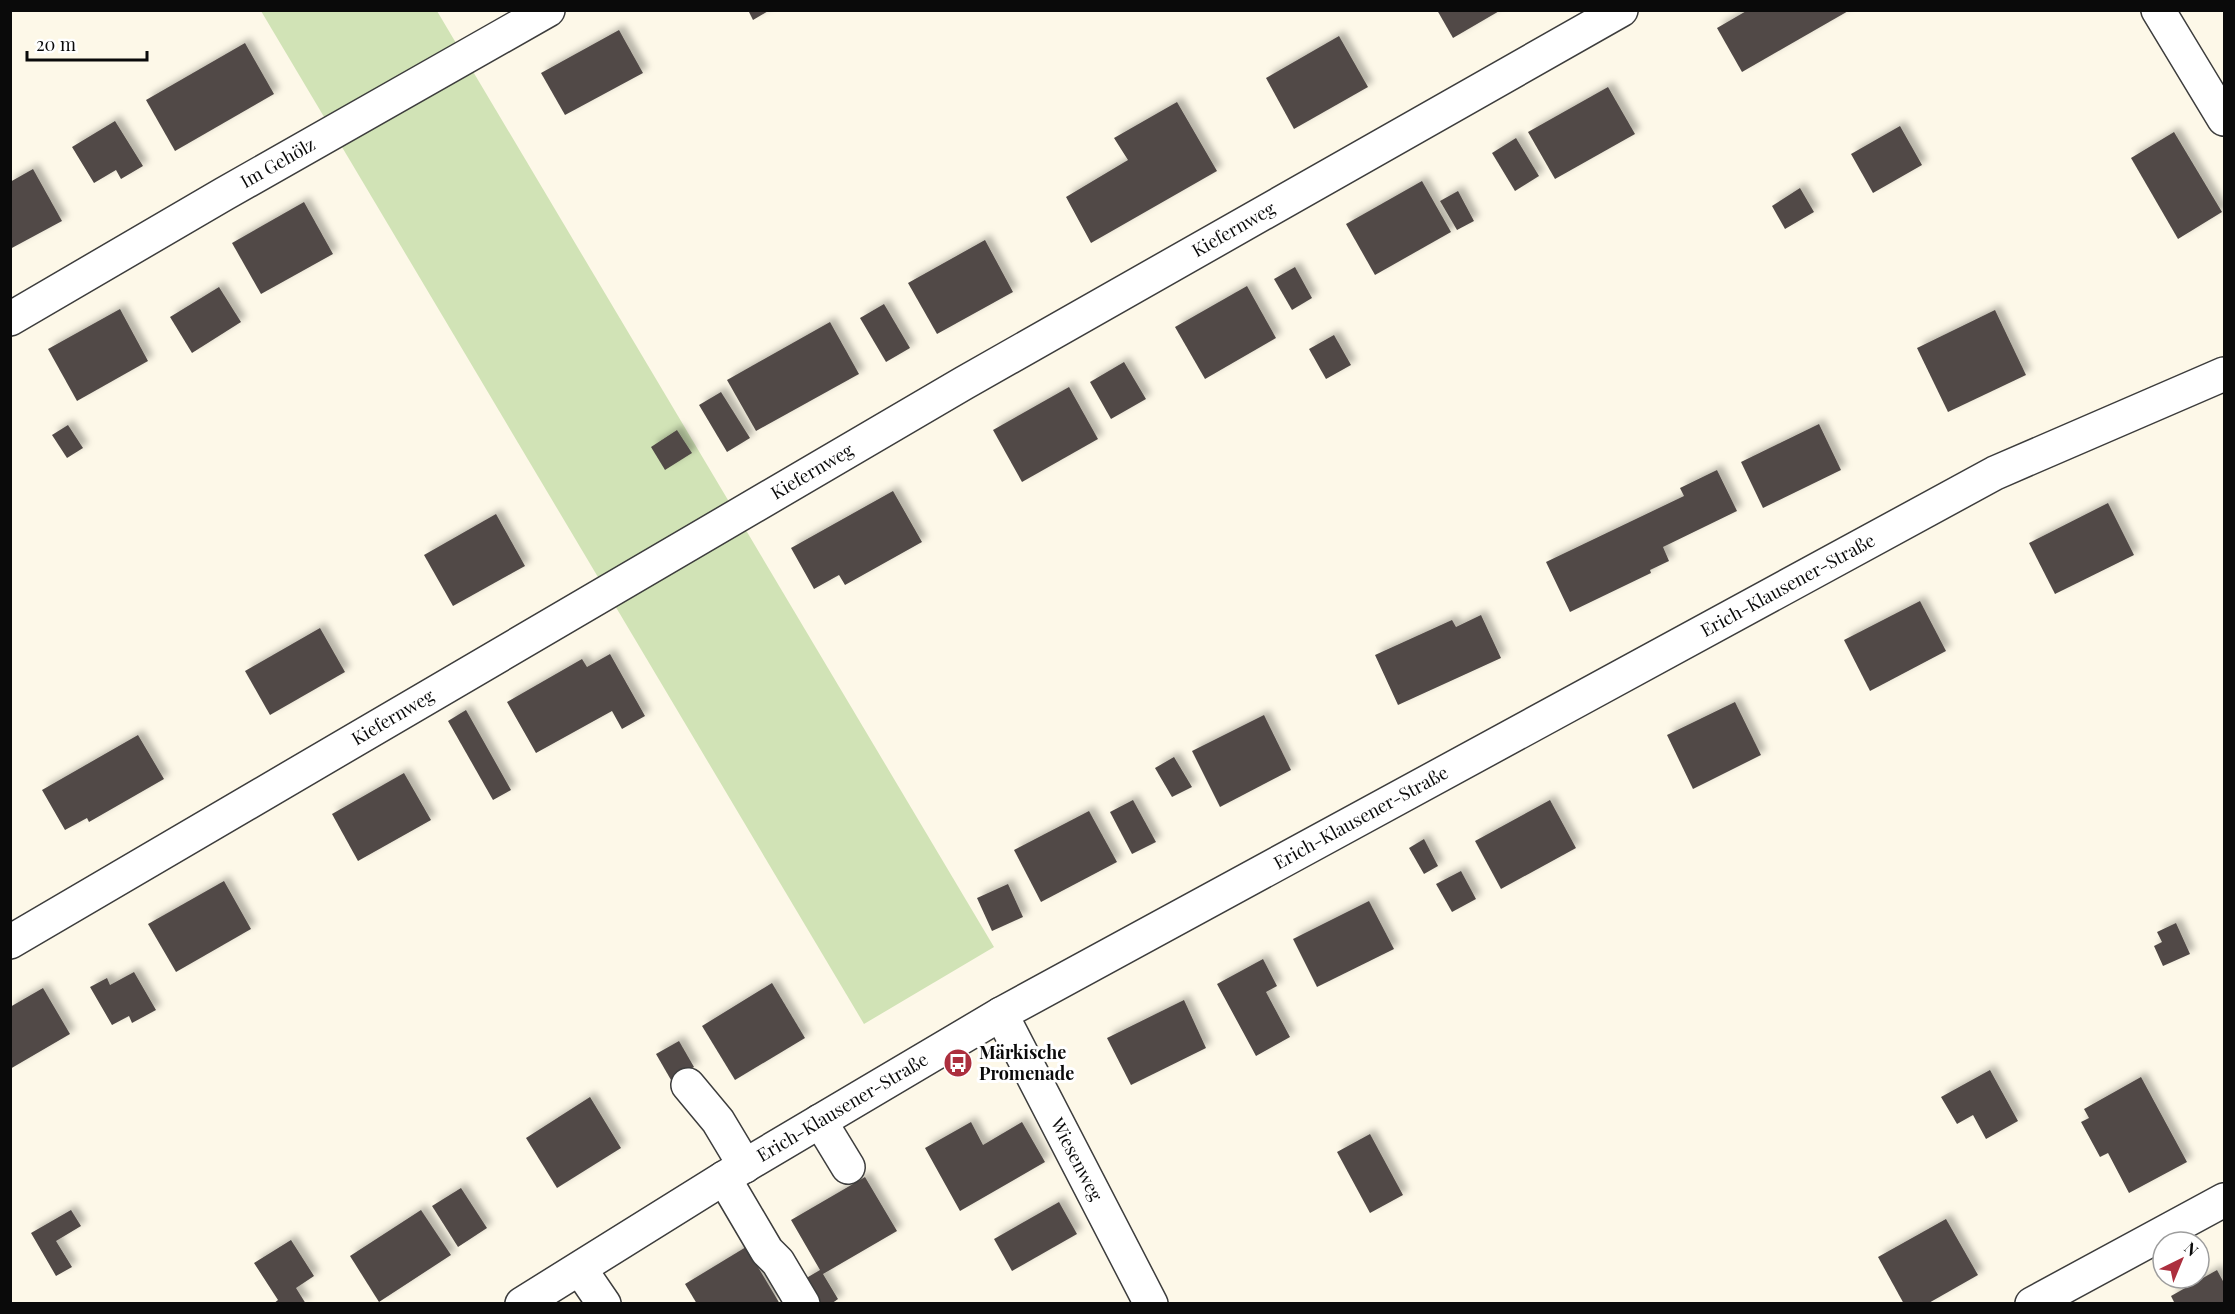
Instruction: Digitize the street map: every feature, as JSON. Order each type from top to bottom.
[{"type":"street","name":"Im Gehölz","points":[[10,319],[224,194],[548,10]]},
{"type":"street","name":"Kiefernweg","points":[[10,942],[964,383],[1621,10]]},
{"type":"street","points":[[2158,10],[2224,119]]},
{"type":"street","name":"Erich-Klausener-Straße","points":[[522,1304],[735,1172],[1001,1014],[1995,473],[2224,374]]},
{"type":"street","name":"Wiesenweg","points":[[1001,1014],[1150,1303]]},
{"type":"street","points":[[688,1085],[718,1120],[735,1172],[767,1251],[778,1262],[803,1304]]},
{"type":"street","points":[[820,1121],[848,1167]]},
{"type":"street","points":[[2031,1304],[2224,1200]]},
{"type":"street","points":[[580,1269],[604,1304]]},
{"type":"green space","points":[[261,11],[437,11],[994,947],[864,1024]]},
{"type":"building","points":[[748,10],[770,10],[753,20]]},
{"type":"building","points":[[1437,10],[1501,10],[1453,38]]},
{"type":"building","points":[[1748,10],[1850,10],[1742,72],[1717,28]]},
{"type":"building","points":[[619,30],[643,73],[565,115],[541,73]]},
{"type":"building","points":[[1339,36],[1368,87],[1294,129],[1266,78]]},
{"type":"building","points":[[245,43],[274,94],[175,151],[146,100]]},
{"type":"building","points":[[1608,87],[1635,134],[1555,179],[1528,132]]},
{"type":"building","points":[[1177,102],[1217,171],[1091,243],[1066,197],[1128,160],[1114,138]]},
{"type":"building","points":[[115,121],[143,166],[121,179],[116,170],[94,183],[72,147]]},
{"type":"building","points":[[1900,126],[1922,165],[1873,193],[1851,154]]},
{"type":"building","points":[[2174,132],[2222,212],[2178,239],[2131,158]]},
{"type":"building","points":[[1516,138],[1539,176],[1515,191],[1492,153]]},
{"type":"building","points":[[33,169],[62,221],[10,249],[10,182]]},
{"type":"building","points":[[1422,181],[1451,232],[1375,275],[1346,224]]},
{"type":"building","points":[[1800,188],[1814,212],[1785,229],[1772,206]]},
{"type":"building","points":[[1458,191],[1474,221],[1457,230],[1440,201]]},
{"type":"building","points":[[304,202],[333,254],[261,294],[232,243]]},
{"type":"building","points":[[985,240],[1013,292],[937,334],[908,283]]},
{"type":"building","points":[[1295,267],[1312,298],[1292,310],[1274,279]]},
{"type":"building","points":[[1247,286],[1276,338],[1205,379],[1175,327]]},
{"type":"building","points":[[219,287],[241,322],[192,353],[170,317]]},
{"type":"building","points":[[884,304],[910,348],[886,362],[860,318]]},
{"type":"building","points":[[120,309],[148,361],[77,401],[48,349]]},
{"type":"building","points":[[1995,310],[2026,375],[1948,412],[1917,348]]},
{"type":"building","points":[[830,322],[859,374],[756,431],[727,380]]},
{"type":"building","points":[[1334,335],[1351,365],[1326,379],[1309,349]]},
{"type":"building","points":[[1124,362],[1146,399],[1111,419],[1090,382]]},
{"type":"building","points":[[1069,387],[1098,439],[1022,482],[993,430]]},
{"type":"building","points":[[721,392],[750,438],[727,452],[699,405]]},
{"type":"building","points":[[1819,424],[1841,470],[1763,508],[1741,462]]},
{"type":"building","points":[[68,425],[83,448],[67,458],[52,435]]},
{"type":"building","points":[[677,430],[692,453],[665,470],[651,447]]},
{"type":"building","points":[[1717,470],[1737,511],[1663,547],[1669,561],[1650,570],[1651,573],[1570,612],[1546,562],[1684,496],[1680,488]]},
{"type":"building","points":[[893,491],[922,542],[845,585],[839,575],[814,589],[791,548]]},
{"type":"building","points":[[2108,503],[2134,555],[2055,594],[2029,543]]},
{"type":"building","points":[[496,514],[525,566],[453,606],[424,555]]},
{"type":"building","points":[[1920,601],[1946,651],[1870,691],[1844,640]]},
{"type":"building","points":[[1481,615],[1501,658],[1398,705],[1375,655],[1452,620],[1456,627]]},
{"type":"building","points":[[320,628],[345,672],[270,715],[245,671]]},
{"type":"building","points":[[610,654],[645,716],[622,729],[612,711],[536,753],[507,702],[582,659],[587,667]]},
{"type":"building","points":[[1735,702],[1761,755],[1693,789],[1667,735]]},
{"type":"building","points":[[466,710],[511,790],[493,800],[448,721]]},
{"type":"building","points":[[1264,715],[1291,770],[1220,807],[1192,751]]},
{"type":"building","points":[[138,735],[164,779],[89,822],[87,818],[65,830],[42,790]]},
{"type":"building","points":[[1174,757],[1192,787],[1172,797],[1155,768]]},
{"type":"building","points":[[404,773],[431,820],[358,861],[332,814]]},
{"type":"building","points":[[1133,800],[1156,842],[1132,854],[1110,812]]},
{"type":"building","points":[[1550,800],[1576,848],[1501,889],[1475,841]]},
{"type":"building","points":[[1089,811],[1117,862],[1041,902],[1014,850]]},
{"type":"building","points":[[1424,839],[1438,866],[1424,874],[1409,848]]},
{"type":"building","points":[[1461,871],[1476,899],[1452,912],[1436,884]]},
{"type":"building","points":[[224,881],[251,929],[176,972],[148,924]]},
{"type":"building","points":[[1008,884],[1023,917],[992,931],[977,898]]},
{"type":"building","points":[[1369,901],[1394,949],[1317,987],[1293,939]]},
{"type":"building","points":[[2176,923],[2190,954],[2163,966],[2154,946],[2162,942],[2157,932]]},
{"type":"building","points":[[1263,959],[1277,986],[1266,992],[1290,1037],[1256,1056],[1217,984]]},
{"type":"building","points":[[134,972],[156,1010],[132,1023],[129,1016],[112,1025],[90,987],[107,978],[110,985]]},
{"type":"building","points":[[772,983],[805,1038],[735,1080],[702,1026]]},
{"type":"building","points":[[43,988],[70,1034],[10,1069],[10,1007]]},
{"type":"building","points":[[1184,1000],[1206,1048],[1131,1085],[1107,1038]]},
{"type":"building","points":[[679,1041],[694,1067],[671,1080],[656,1054]]},
{"type":"building","points":[[1990,1070],[2018,1121],[1986,1139],[1973,1115],[1957,1124],[1941,1097]]},
{"type":"building","points":[[2141,1077],[2187,1162],[2129,1193],[2108,1153],[2100,1157],[2081,1122],[2089,1118],[2084,1109]]},
{"type":"building","points":[[590,1097],[621,1148],[557,1188],[526,1138]]},
{"type":"building","points":[[971,1122],[983,1145],[1022,1122],[1045,1162],[960,1211],[925,1148]]},
{"type":"building","points":[[1370,1134],[1403,1195],[1370,1213],[1337,1152]]},
{"type":"building","points":[[865,1177],[897,1231],[823,1274],[838,1299],[831,1304],[817,1304],[803,1280],[820,1270],[791,1220]]},
{"type":"building","points":[[461,1188],[487,1228],[458,1247],[432,1206]]},
{"type":"building","points":[[1059,1202],[1077,1234],[1012,1271],[994,1239]]},
{"type":"building","points":[[71,1210],[81,1226],[56,1241],[72,1267],[56,1276],[31,1233]]},
{"type":"building","points":[[421,1210],[451,1255],[379,1302],[350,1256]]},
{"type":"building","points":[[1946,1219],[1978,1275],[1927,1304],[1904,1304],[1878,1257]]},
{"type":"building","points":[[291,1240],[314,1276],[296,1288],[306,1304],[273,1304],[278,1300],[254,1263]]},
{"type":"building","points":[[746,1247],[780,1304],[697,1304],[685,1284]]},
{"type":"building","points":[[2217,1270],[2224,1283],[2224,1304],[2175,1304],[2171,1296],[2182,1290],[2211,1290],[2211,1273]]},
{"type":"place","name":"Märkische Promenade","points":[[958,1063]]}]
